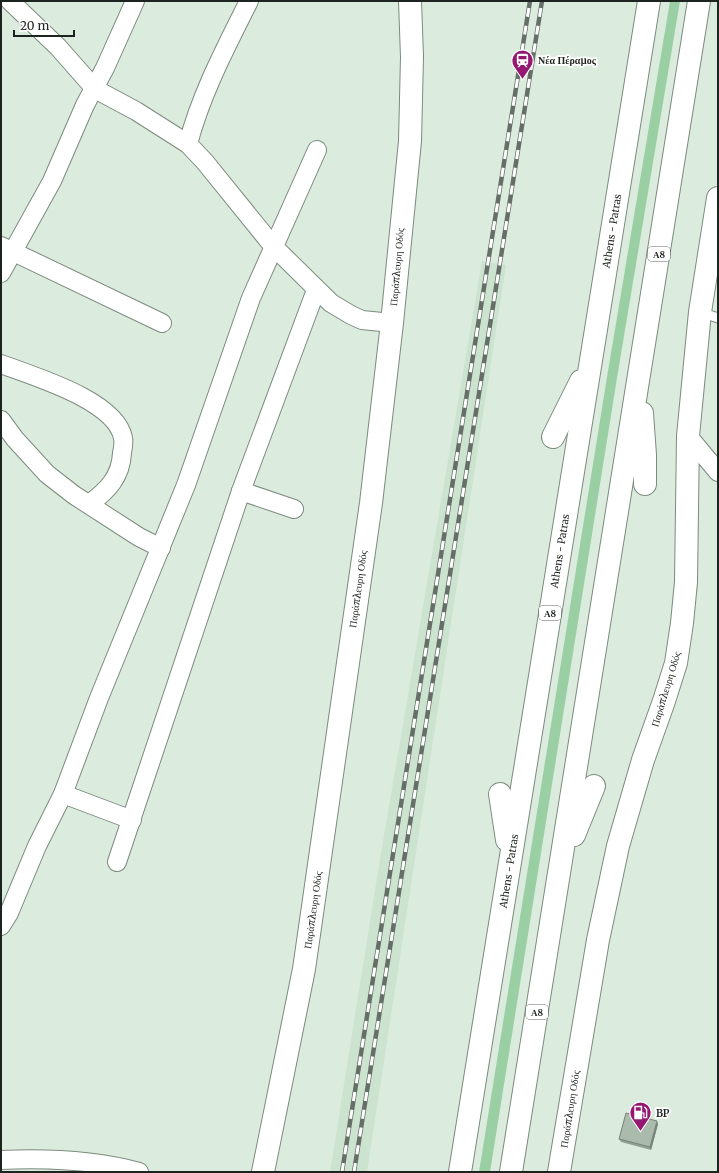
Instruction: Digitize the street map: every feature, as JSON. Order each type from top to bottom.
[{"type":"main road","name":"Παράπλευρη Οδός","points":[[263,1172],[304,969],[371,503],[392,323],[410,142],[412,57],[410,1]]},
{"type":"main road","name":"Athens - Patras","points":[[460,1172],[649,1]]},
{"type":"main road","name":"Α8","points":[[511,1172],[699,1]]},
{"type":"main road","name":"Παράπλευρη Οδός","points":[[559,1172],[598,940],[618,846],[642,760],[664,701],[676,663],[686,582],[688,436],[709,315],[718,198]]},
{"type":"main road","points":[[553,436],[590,362]]},
{"type":"main road","points":[[638,380],[645,455],[645,484]]},
{"type":"main road","points":[[559,873],[594,786]]},
{"type":"main road","points":[[500,794],[510,863]]},
{"type":"street","points":[[10,1],[58,47],[95,89],[136,111],[188,144],[205,162],[273,246],[316,290],[331,303],[350,315],[362,320],[392,323]]},
{"type":"street","points":[[1,274],[7,248],[52,181],[85,105],[95,89],[135,1]]},
{"type":"street","points":[[188,144],[193,126],[212,76],[249,1]]},
{"type":"street","points":[[1,926],[9,913],[37,846],[63,794],[99,698],[186,485],[251,298],[317,150]]},
{"type":"street","points":[[7,248],[162,323]]},
{"type":"street","points":[[117,862],[242,491],[316,290]]},
{"type":"street","points":[[1,364],[64,387],[105,412],[117,425],[123,438],[122,460],[115,480],[105,492],[89,504]]},
{"type":"street","points":[[2,423],[14,439],[47,474],[139,537],[161,548]]},
{"type":"street","points":[[688,436],[718,472]]},
{"type":"street","points":[[242,491],[294,509]]},
{"type":"street","points":[[63,794],[132,820]]},
{"type":"street","points":[[1,1160],[27,1159],[77,1162],[123,1168],[139,1172]]},
{"type":"shaded area","points":[[482,261],[506,265],[367,1172],[330,1172],[380,859]]},
{"type":"green space","points":[[670,1],[680,1],[617,378],[490,1172],[479,1172],[607,377]]},
{"type":"building","points":[[626,1113],[657,1121],[650,1147],[619,1139]]},
{"type":"railway","points":[[342,1172],[530,1]]},
{"type":"railway","points":[[354,1172],[542,1]]},
{"type":"place","name":"Νέα Πέραμος","points":[[522,80]]},
{"type":"place","name":"BP","points":[[641,1132]]}]
